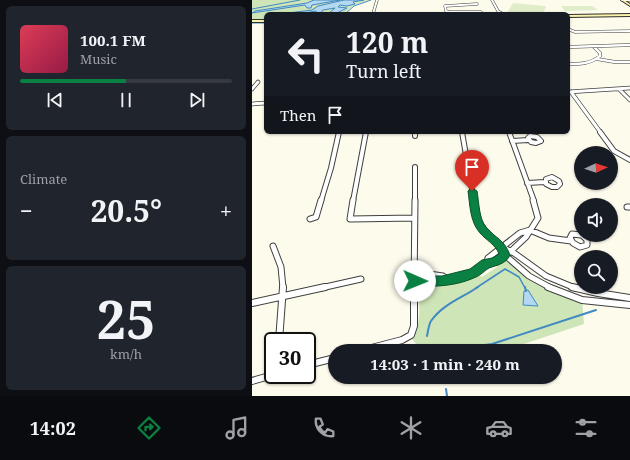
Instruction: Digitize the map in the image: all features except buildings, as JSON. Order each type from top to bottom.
[{"type":"street","points":[[374,12],[377,0]]},
{"type":"street","points":[[458,0],[460,4]]},
{"type":"street","points":[[492,0],[500,12]]},
{"type":"street","points":[[622,0],[630,0]]},
{"type":"street","points":[[622,0],[630,5]]},
{"type":"street","points":[[477,4],[447,4],[445,6],[446,11],[449,12],[481,12]]},
{"type":"street","points":[[570,16],[630,15]]},
{"type":"street","points":[[252,22],[264,21]]},
{"type":"street","points":[[570,30],[575,32],[630,31]]},
{"type":"street","points":[[593,46],[600,53],[600,56],[597,59]]},
{"type":"street","points":[[570,47],[630,46]]},
{"type":"street","points":[[570,64],[587,63],[597,59],[615,62],[630,62]]},
{"type":"street","points":[[252,90],[258,82]]},
{"type":"street","points":[[570,92],[630,88]]},
{"type":"street","points":[[620,89],[630,100]]},
{"type":"street","points":[[570,92],[614,151],[630,160]]},
{"type":"street","points":[[252,104],[264,103]]},
{"type":"street","points":[[310,219],[316,217],[340,134]]},
{"type":"street","points":[[366,134],[350,218],[414,218]]},
{"type":"street","points":[[462,134],[478,221],[483,230],[502,247],[511,251],[517,257],[547,276],[568,285],[605,296],[630,298]]},
{"type":"street","points":[[415,281],[442,282],[446,279],[473,273],[486,264],[494,262],[511,251],[526,237],[538,218],[510,134]]},
{"type":"street","points":[[512,141],[528,140]]},
{"type":"street","points":[[387,344],[402,340],[411,335],[414,326],[415,168]]},
{"type":"street","points":[[527,183],[545,182]]},
{"type":"street","points":[[486,264],[488,258],[520,233],[530,230],[549,238],[570,241],[579,247],[585,246],[588,242]]},
{"type":"street","points":[[570,241],[570,236],[574,234]]},
{"type":"street","points":[[274,246],[282,264],[280,332]]},
{"type":"street","points":[[502,247],[505,255],[523,271],[544,284],[575,298],[630,305]]},
{"type":"street","points":[[415,272],[443,276],[446,279]]},
{"type":"street","points":[[252,303],[361,279]]},
{"type":"street","points":[[316,363],[328,360]]},
{"type":"street","points":[[252,381],[264,378]]},
{"type":"green space","points":[[252,0],[369,0],[353,6],[346,12],[264,12],[264,20],[252,21]]},
{"type":"green space","points":[[513,3],[546,7],[544,12],[508,12]]},
{"type":"green space","points":[[561,6],[592,6],[598,10],[565,11]]},
{"type":"green space","points":[[502,258],[509,260],[523,272],[582,300],[584,324],[524,344],[416,344],[411,337],[417,327],[419,290],[424,285],[458,282],[478,274],[482,277],[497,267],[494,263]]},
{"type":"water","points":[[314,0],[340,0],[312,5],[311,8],[307,8],[305,5],[252,13],[255,11],[307,3]]},
{"type":"water","points":[[344,0],[364,0],[353,2],[355,4],[347,6],[340,5],[338,7],[347,8],[339,12],[330,12],[335,8],[323,10],[322,12],[296,12],[312,10],[318,6]]},
{"type":"water","points":[[528,290],[538,306],[523,305],[524,291]]},
{"type":"waterway","points":[[252,9],[300,0]]},
{"type":"waterway","points":[[347,12],[354,6],[371,0]]},
{"type":"waterway","points":[[252,23],[264,23]]},
{"type":"waterway","points":[[476,288],[505,269],[519,277],[525,288]]},
{"type":"waterway","points":[[427,336],[430,322],[441,310],[478,287]]},
{"type":"waterway","points":[[525,287],[526,291]]},
{"type":"waterway","points":[[492,344],[596,310]]},
{"type":"waterway","points":[[446,389],[447,396]]},
{"type":"route","points":[[415,281],[442,282],[446,279],[473,273],[486,264],[494,262],[505,255],[502,247],[483,230],[478,221],[472,191]]}]
